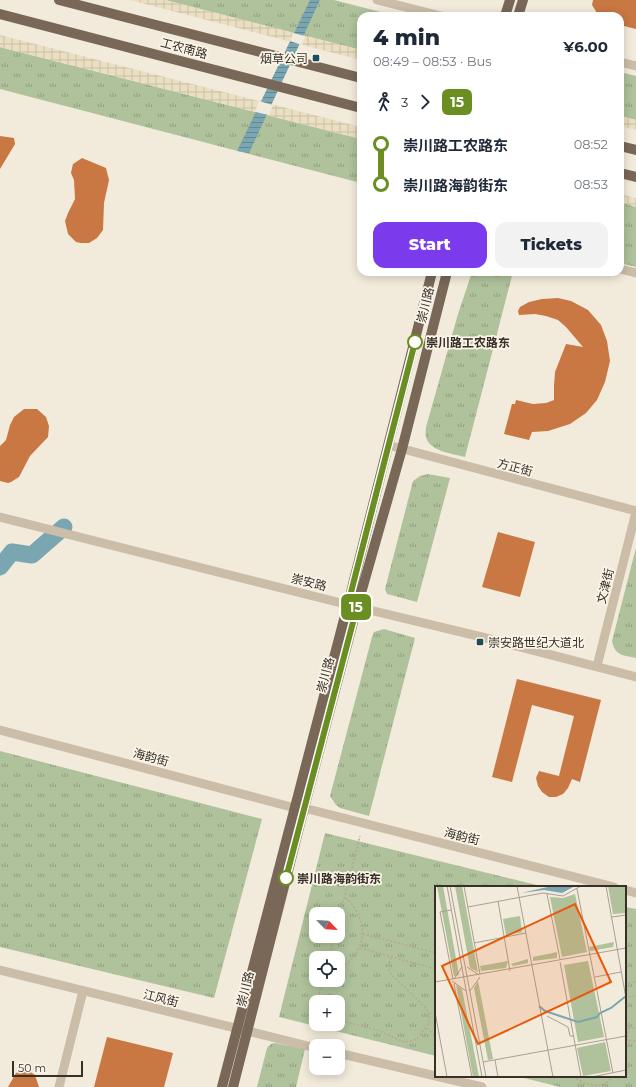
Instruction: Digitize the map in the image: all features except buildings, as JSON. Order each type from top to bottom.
[{"type":"main road","name":"工农南路","points":[[59,0],[357,77]]},
{"type":"main road","points":[[506,12],[510,0]]},
{"type":"main road","points":[[519,12],[523,0]]},
{"type":"main road","name":"工农南路","points":[[0,14],[357,107]]},
{"type":"main road","points":[[624,147],[636,150]]},
{"type":"main road","points":[[624,174],[636,177]]},
{"type":"main road","name":"崇川路","points":[[222,1087],[242,1030],[352,605],[388,445],[431,276]]},
{"type":"main road","name":"崇川路","points":[[352,605],[402,449],[446,276]]},
{"type":"main road","name":"崇川路","points":[[233,1087],[242,1030]]},
{"type":"street","points":[[377,0],[424,12]]},
{"type":"street","points":[[624,63],[636,66]]},
{"type":"street","points":[[624,270],[636,273]]},
{"type":"street","name":"方正街","points":[[388,445],[636,512]]},
{"type":"street","name":"文津街","points":[[596,666],[636,512]]},
{"type":"street","name":"崇安路","points":[[0,517],[636,676]]},
{"type":"street","name":"海韵街","points":[[0,730],[299,808],[610,886]]},
{"type":"street","points":[[626,890],[636,893]]},
{"type":"street","name":"江风街","points":[[0,970],[309,1046]]},
{"type":"street","points":[[59,1087],[83,991]]},
{"type":"street","points":[[345,1055],[435,1076]]},
{"type":"street","points":[[440,1077],[482,1087]]},
{"type":"path","points":[[342,907],[360,836]]},
{"type":"path","points":[[344,897],[350,901],[355,908],[362,923],[363,934],[360,948],[354,956],[345,963]]},
{"type":"path","points":[[363,934],[435,953]]},
{"type":"path","points":[[360,948],[391,958],[435,969]]},
{"type":"path","points":[[345,1022],[380,1031],[401,1041],[408,1042],[417,1039],[427,1028],[430,1014],[424,1006],[391,974],[388,968],[391,958]]},
{"type":"path","points":[[626,983],[636,982]]},
{"type":"path","points":[[626,998],[636,996]]},
{"type":"path","points":[[626,1026],[636,1028]]},
{"type":"path","points":[[427,1028],[435,1036]]},
{"type":"path","points":[[629,1028],[626,1041],[636,1041]]},
{"type":"path","points":[[574,1077],[582,1083],[593,1085],[604,1084],[612,1077]]},
{"type":"green space","points":[[165,0],[334,0],[380,12],[357,12],[357,49]]},
{"type":"green space","points":[[0,47],[357,138],[357,182],[0,89]]},
{"type":"green space","points":[[624,73],[636,76],[636,120],[624,117]]},
{"type":"green space","points":[[624,203],[636,207],[636,267],[624,264]]},
{"type":"green space","points":[[471,276],[512,276],[465,457],[436,449],[428,442],[426,437],[426,427],[458,314]]},
{"type":"green space","points":[[428,474],[450,478],[417,602],[387,594],[385,589],[413,481],[420,476]]},
{"type":"green space","points":[[636,548],[636,658],[617,652],[612,641]]},
{"type":"green space","points":[[384,629],[415,638],[369,816],[340,808],[330,796],[372,637],[374,632]]},
{"type":"green space","points":[[0,751],[262,819],[214,998],[0,947]]},
{"type":"green space","points":[[325,833],[541,886],[435,886],[435,1056],[335,1031],[345,1031],[345,995],[309,995],[309,1024],[279,1017]]},
{"type":"green space","points":[[626,907],[636,909],[636,1087],[560,1087],[520,1077],[626,1077]]},
{"type":"green space","points":[[275,1043],[305,1049],[296,1087],[257,1087],[267,1048],[271,1044]]},
{"type":"shaded area","points":[[130,0],[165,0],[357,49],[357,59]]},
{"type":"shaded area","points":[[0,35],[357,126],[357,138],[0,47]]},
{"type":"shaded area","points":[[624,117],[636,120],[636,130],[624,127]]},
{"type":"shaded area","points":[[624,195],[636,198],[636,207],[624,203]]},
{"type":"water","points":[[310,0],[320,0],[249,153],[237,151]]},
{"type":"pier","points":[[293,33],[305,36],[302,45],[290,41]]},
{"type":"pier","points":[[259,101],[273,105],[269,115],[255,112]]},
{"type":"waterway","points":[[0,567],[12,552],[32,555],[64,527]]},
{"type":"bus line","name":"15","points":[[286,878],[357,607],[348,604],[415,342]]},
{"type":"place","name":"烟草公司","points":[[316,58]]},
{"type":"place","name":"崇川路工农路东","points":[[415,342]]},
{"type":"place","name":"崇安路世纪大道北","points":[[480,642]]},
{"type":"place","name":"崇川路海韵街东","points":[[286,878]]}]
